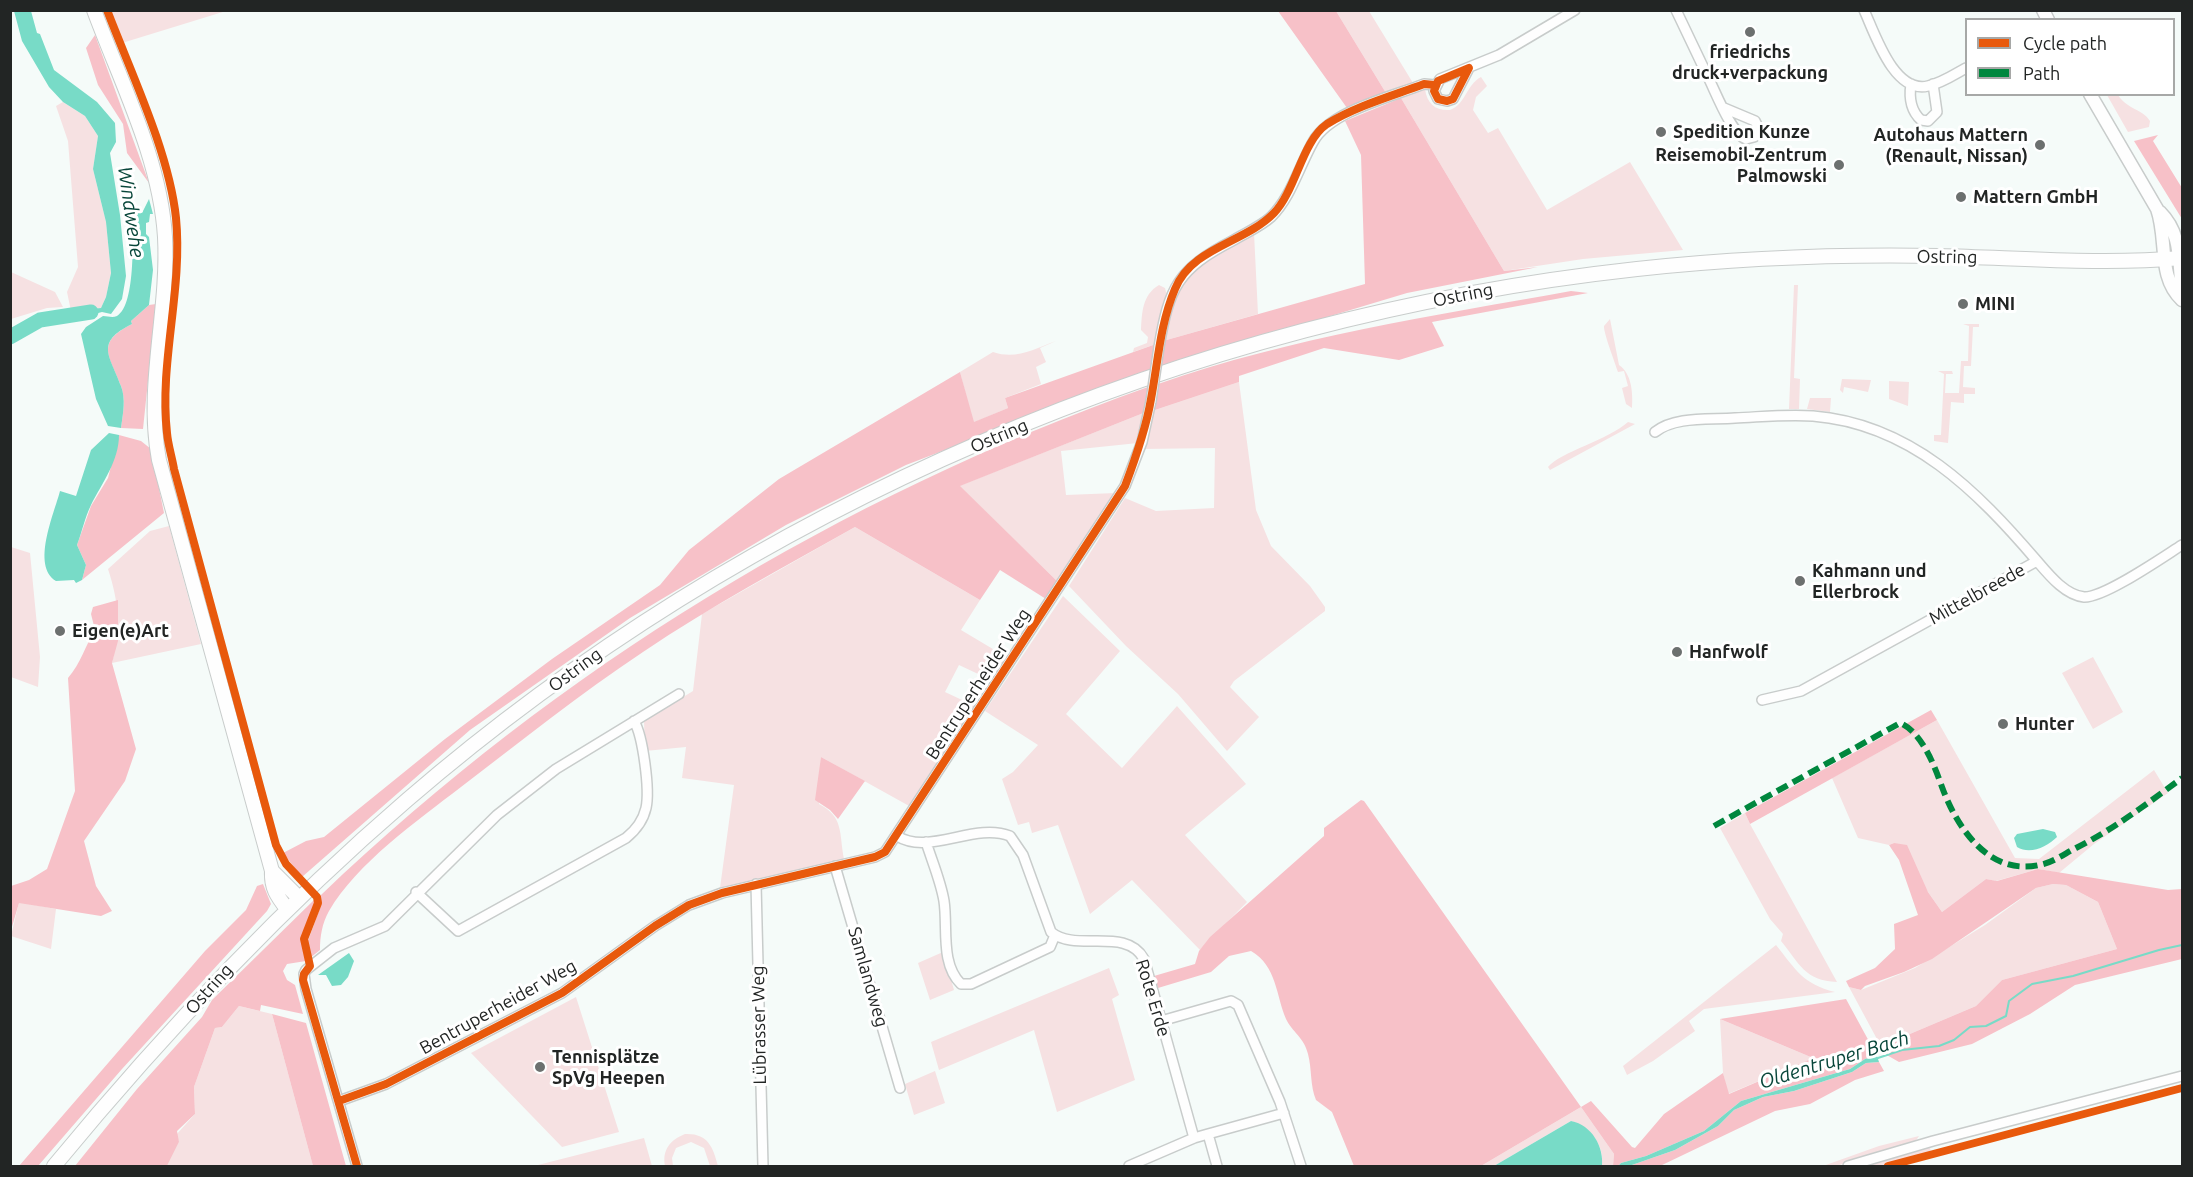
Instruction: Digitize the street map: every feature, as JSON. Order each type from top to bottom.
[{"type":"main road","points":[[94,10],[154,171],[163,213],[164,272],[154,408],[158,454],[272,871],[271,883],[276,895],[287,909]]},
{"type":"main road","name":"Ostring","points":[[54,1167],[128,1078],[246,949],[408,799],[486,736],[594,656],[723,573],[831,513],[924,468],[1110,391],[1178,368],[1346,320],[1438,299],[1632,269],[1767,258],[1868,255],[2070,261],[2181,258]]},
{"type":"main road","points":[[272,871],[299,898]]},
{"type":"street","name":"Bentruperheider Weg","points":[[339,1101],[386,1084],[562,993],[683,908],[722,892],[880,855],[897,836],[1125,486],[1142,442],[1164,317],[1172,296],[1188,268],[1201,257],[1259,226],[1272,215],[1286,198],[1314,140],[1325,126],[1346,114],[1424,84],[1435,85],[1442,78],[1499,56],[1575,10]]},
{"type":"street","points":[[1676,10],[1724,108]]},
{"type":"street","points":[[1864,10],[1894,70],[1911,84],[1923,87],[1965,68]]},
{"type":"street","points":[[1435,85],[1435,96],[1438,99],[1450,100],[1455,97],[1469,68]]},
{"type":"street","points":[[1911,84],[1910,100],[1914,111],[1921,120],[1928,121],[1936,112],[1933,84]]},
{"type":"street","points":[[2091,96],[2157,209],[2175,232],[2181,258],[2182,289]]},
{"type":"street","points":[[2157,209],[2163,229],[2165,260],[2171,286],[2182,300]]},
{"type":"street","points":[[1654,432],[1677,422],[1802,415],[1846,421],[1876,430],[1914,447],[1949,471],[1986,505],[2037,561]]},
{"type":"street","name":"Mittelbreede","points":[[1762,700],[1801,692],[2037,561],[2065,588],[2078,595],[2090,597],[2113,587],[2182,545]]},
{"type":"street","points":[[357,1167],[302,971],[334,948],[385,926],[416,892],[512,802],[580,752],[679,694]]},
{"type":"street","points":[[416,892],[458,931],[626,838],[640,823],[647,800],[639,732],[634,721]]},
{"type":"street","points":[[897,836],[910,843],[994,833],[1010,836],[1023,855],[1047,926],[1055,935],[1050,947],[971,984],[961,984],[954,974],[945,944],[944,900],[926,842]]},
{"type":"street","name":"Samlandweg","points":[[835,866],[900,1088]]},
{"type":"street","name":"Lübrasser Weg","points":[[756,884],[763,1167]]},
{"type":"street","name":"Rote Erde","points":[[1055,935],[1136,947],[1144,959],[1194,1138]]},
{"type":"street","points":[[1161,1021],[1231,1001],[1238,1005],[1284,1113],[1301,1167]]},
{"type":"street","points":[[1848,1167],[1932,1141],[2182,1076]]},
{"type":"street","points":[[1129,1167],[1194,1138],[1284,1113]]},
{"type":"street","points":[[1208,1134],[1217,1167]]},
{"type":"shaded area","points":[[110,10],[226,11],[122,43]]},
{"type":"shaded area","points":[[14,11],[31,11],[37,33],[40,34],[54,70],[97,102],[115,123],[116,142],[110,153],[120,215],[126,276],[122,299],[111,314],[102,312],[72,320],[71,311],[101,308],[111,273],[106,222],[93,169],[98,136],[85,116],[63,102],[49,87],[22,41]]},
{"type":"shaded area","points":[[1278,11],[1336,11],[1386,93],[1347,108]]},
{"type":"shaded area","points":[[1336,11],[1369,11],[1413,83],[1386,93]]},
{"type":"shaded area","points":[[95,35],[149,183],[127,153],[123,124],[98,85],[86,48]]},
{"type":"shaded area","points":[[1481,77],[1487,86],[1476,97],[1473,110],[1488,133],[1498,128],[1547,210],[1630,162],[1683,250],[1583,259],[1504,271],[1401,98],[1425,89],[1433,106],[1450,110]]},
{"type":"shaded area","points":[[2108,96],[2119,96],[2150,121],[2149,127],[2128,132]]},
{"type":"shaded area","points":[[1401,98],[1504,271],[1538,267],[1407,293],[1161,367],[1163,341],[1365,284],[1361,155],[1345,121]]},
{"type":"shaded area","points":[[63,102],[85,116],[98,136],[93,169],[106,222],[111,273],[101,308],[71,311],[67,292],[78,267],[68,141],[56,106]]},
{"type":"shaded area","points":[[2158,135],[2153,141],[2182,188],[2182,219],[2134,141]]},
{"type":"shaded area","points":[[149,199],[153,214],[150,214],[149,222],[146,223],[146,234],[149,237],[153,270],[149,305],[131,321],[132,324],[113,337],[108,350],[123,396],[121,428],[108,426],[96,399],[81,334],[86,327],[103,316],[117,316],[123,309],[131,283],[133,210],[136,206],[142,213]]},
{"type":"shaded area","points":[[1254,233],[1258,314],[1163,341],[1175,299],[1192,273],[1216,254]]},
{"type":"shaded area","points":[[11,272],[55,292],[63,307],[47,308],[11,319]]},
{"type":"shaded area","points":[[1159,285],[1165,288],[1167,296],[1156,344],[1133,352],[1134,348],[1147,343],[1148,337],[1141,330],[1143,311],[1149,294]]},
{"type":"shaded area","points":[[1794,285],[1798,285],[1794,378],[1800,379],[1799,409],[1789,409]]},
{"type":"shaded area","points":[[1571,291],[1588,293],[1432,322],[1444,346],[1399,360],[1324,348],[1239,376],[1239,382],[1152,411],[1158,384],[1260,353],[1363,329]]},
{"type":"shaded area","points":[[156,304],[143,429],[121,428],[123,396],[108,351],[109,344],[113,337],[132,324],[131,321],[149,305]]},
{"type":"shaded area","points":[[1610,319],[1619,365],[1627,373],[1631,384],[1632,408],[1626,404],[1622,388],[1628,386],[1624,371],[1618,372],[1605,334],[1604,326]]},
{"type":"shaded area","points":[[1963,324],[1979,324],[1979,327],[1973,327],[1971,366],[1964,366],[1963,387],[1975,388],[1975,394],[1964,394],[1964,403],[1951,402],[1948,443],[1934,441],[1934,435],[1941,435],[1944,374],[1938,371],[1952,371],[1953,374],[1946,374],[1945,393],[1959,393],[1961,361],[1968,361],[1969,326]]},
{"type":"shaded area","points":[[1056,341],[1040,348],[1046,362],[1036,367],[1041,384],[1005,398],[1008,408],[973,423],[960,372],[993,352],[1017,354]]},
{"type":"shaded area","points":[[1156,344],[1150,371],[906,465],[786,525],[630,618],[470,730],[302,877],[283,853],[306,841],[324,837],[445,739],[552,659],[660,585],[689,550],[779,479],[960,372],[974,422],[1008,408],[1005,398]]},
{"type":"shaded area","points":[[1842,379],[1871,380],[1868,392],[1844,387],[1843,393],[1840,390]]},
{"type":"shaded area","points":[[1889,381],[1909,382],[1908,406],[1889,399]]},
{"type":"shaded area","points":[[1239,382],[1256,510],[1271,546],[1310,586],[1325,607],[1325,611],[1234,681],[1230,687],[1259,717],[1227,751],[1178,694],[1126,646],[1069,586],[1125,498],[1156,511],[1214,508],[1215,448],[1143,449],[1152,411]]},
{"type":"shaded area","points":[[1148,387],[1146,412],[960,486],[1058,582],[1046,599],[1000,570],[980,600],[855,527],[721,603],[643,652],[596,684],[407,829],[371,860],[341,893],[325,921],[320,950],[310,958],[306,946],[320,908],[321,895],[412,812],[507,735],[606,663],[708,597],[813,536],[921,481],[1033,431]]},
{"type":"shaded area","points":[[1810,398],[1831,398],[1830,412],[1807,409]]},
{"type":"shaded area","points":[[1146,412],[1138,443],[1061,451],[1066,495],[1116,493],[1058,582],[959,486]]},
{"type":"shaded area","points":[[1628,422],[1635,424],[1550,470],[1548,467],[1554,461],[1609,435]]},
{"type":"shaded area","points":[[109,433],[119,435],[116,454],[89,510],[77,545],[86,565],[82,580],[76,583],[74,580],[56,581],[49,574],[45,564],[45,552],[46,539],[60,491],[76,496],[91,450]]},
{"type":"shaded area","points":[[119,435],[141,441],[151,449],[164,513],[82,580],[86,565],[77,545],[91,506],[108,478]]},
{"type":"shaded area","points":[[169,526],[201,644],[112,663],[118,616],[115,593],[108,569],[150,531]]},
{"type":"shaded area","points":[[855,527],[980,600],[961,630],[1008,658],[993,681],[959,665],[945,692],[977,707],[911,807],[821,757],[819,804],[833,814],[837,820],[844,859],[720,888],[734,785],[682,778],[686,747],[645,751],[644,721],[693,691],[702,614]]},
{"type":"shaded area","points":[[11,547],[30,553],[40,657],[38,687],[11,677]]},
{"type":"shaded area","points":[[1063,596],[1120,651],[1066,714],[1122,768],[1177,706],[1246,784],[1185,835],[1247,902],[1200,950],[1132,880],[1090,914],[1058,825],[1032,833],[1029,822],[1018,825],[1002,779],[1013,772],[1038,745],[985,711]]},
{"type":"shaded area","points":[[118,600],[118,641],[112,663],[136,749],[125,781],[84,841],[96,886],[112,911],[101,916],[19,903],[11,930],[11,886],[29,880],[47,869],[75,791],[68,678],[95,630],[91,614],[93,607]]},
{"type":"shaded area","points":[[2093,657],[2123,712],[2093,729],[2062,673]]},
{"type":"shaded area","points":[[1931,710],[1937,720],[1750,824],[1745,813]]},
{"type":"shaded area","points":[[1937,720],[2015,858],[2039,859],[2154,770],[2168,793],[2094,844],[2059,873],[2038,869],[1996,881],[1986,879],[1942,912],[1894,843],[1889,845],[1858,838],[1832,778]]},
{"type":"shaded area","points":[[821,757],[865,781],[838,819],[830,810],[815,800]]},
{"type":"shaded area","points":[[1361,800],[1364,801],[1581,1107],[1481,1166],[1354,1166],[1332,1112],[1316,1100],[1306,1048],[1286,1019],[1271,973],[1260,957],[1251,951],[1229,956],[1211,972],[1158,988],[1154,976],[1195,964],[1199,951],[1210,937],[1324,836],[1324,828]]},
{"type":"shaded area","points":[[1745,813],[1837,982],[1826,981],[1810,974],[1781,941],[1783,934],[1770,919],[1720,828]]},
{"type":"shaded area","points":[[2043,829],[2055,832],[2057,837],[2038,849],[2027,850],[2017,847],[2014,838],[2017,834]]},
{"type":"shaded area","points":[[1894,843],[1907,845],[1928,892],[1942,912],[1986,879],[1997,881],[2038,869],[2168,890],[2182,889],[2182,959],[2075,985],[2030,1014],[1972,1044],[1899,1062],[1885,1054],[1898,1039],[1976,1006],[2002,980],[2117,949],[2098,902],[2066,885],[2053,884],[2036,888],[1932,959],[1865,986],[1861,990],[1849,987],[1846,981],[1875,968],[1895,949],[1894,924],[1918,915],[1899,860],[1889,845]]},
{"type":"shaded area","points":[[263,884],[271,904],[267,911],[122,1069],[38,1166],[19,1166],[205,951],[246,910],[257,886]]},
{"type":"shaded area","points":[[2053,884],[2066,885],[2098,902],[2117,949],[2002,980],[1976,1006],[1898,1039],[1885,1054],[1849,987],[1861,990],[1915,968],[1985,925],[2036,888]]},
{"type":"shaded area","points":[[315,899],[313,914],[303,941],[306,961],[287,964],[283,971],[287,980],[295,985],[303,1014],[261,1005],[260,1011],[239,1006],[222,1027],[215,1028],[194,1087],[195,1114],[177,1131],[179,1142],[167,1166],[75,1166],[137,1089],[202,1017],[212,1000]]},
{"type":"shaded area","points":[[19,902],[56,909],[51,949],[11,936]]},
{"type":"shaded area","points":[[1776,945],[1801,975],[1815,985],[1835,992],[1704,1009],[1689,1021],[1695,1031],[1653,1061],[1627,1075],[1623,1066]]},
{"type":"shaded area","points":[[943,952],[954,990],[930,1000],[918,963]]},
{"type":"shaded area","points":[[349,953],[354,961],[348,977],[341,985],[332,986],[326,975],[318,975]]},
{"type":"shaded area","points":[[1109,968],[1119,995],[1112,999],[1135,1080],[1057,1112],[1034,1030],[939,1070],[931,1042]]},
{"type":"shaded area","name":"Tennisplätze SpVg Heepen","points":[[576,997],[619,1132],[562,1147],[471,1053]]},
{"type":"shaded area","points":[[1846,999],[1877,1056],[1865,1059],[1850,1069],[1741,1101],[1704,1131],[1618,1166],[1613,1166],[1614,1154],[1581,1107],[1591,1101],[1635,1148],[1664,1114],[1723,1073],[1729,1094],[1813,1058],[1720,1019]]},
{"type":"shaded area","points":[[239,1006],[272,1014],[313,1166],[167,1166],[179,1142],[176,1135],[195,1114],[194,1087],[215,1028],[222,1027]]},
{"type":"shaded area","points":[[272,1014],[306,1023],[346,1166],[313,1166]]},
{"type":"shaded area","points":[[1720,1019],[1813,1058],[1728,1094],[1723,1073]]},
{"type":"shaded area","points":[[1877,1056],[1879,1062],[1866,1063],[1852,1072],[1794,1091],[1763,1097],[1734,1110],[1718,1126],[1675,1150],[1629,1166],[1618,1166],[1704,1131],[1741,1101],[1850,1069],[1865,1059]]},
{"type":"shaded area","points":[[1879,1062],[1884,1071],[1855,1080],[1810,1104],[1775,1111],[1660,1166],[1629,1166],[1675,1150],[1718,1126],[1734,1110],[1763,1097],[1794,1091],[1852,1072],[1866,1063]]},
{"type":"shaded area","points":[[935,1071],[945,1103],[914,1115],[905,1084]]},
{"type":"shaded area","points":[[1581,1107],[1614,1154],[1613,1166],[1602,1166],[1601,1151],[1595,1138],[1585,1128],[1571,1121],[1494,1166],[1481,1166]]},
{"type":"shaded area","points":[[1571,1121],[1591,1132],[1599,1144],[1602,1166],[1494,1166]]},
{"type":"shaded area","points":[[685,1134],[699,1136],[708,1142],[718,1166],[710,1166],[704,1148],[691,1142],[676,1148],[672,1158],[673,1166],[665,1166],[664,1160],[668,1146]]},
{"type":"shaded area","points":[[1919,1136],[1915,1142],[1836,1166],[1823,1166],[1879,1146]]},
{"type":"shaded area","points":[[644,1138],[652,1166],[534,1166]]},
{"type":"shaded area","points":[[1930,1147],[1931,1154],[1882,1166],[1862,1166]]},
{"type":"waterway","name":"Windwehe","points":[[10,337],[40,320],[91,312]]},
{"type":"waterway","name":"Oldentruper Bach","points":[[1875,1059],[1902,1050],[1939,1046],[1954,1040],[1970,1027],[1986,1026],[2006,1016],[2009,1001],[2032,984],[2073,976],[2182,945]]},
{"type":"marked path","points":[[1714,826],[1900,723],[1915,734],[1927,751],[1948,803],[1966,833],[1977,846],[1990,856],[2005,863],[2021,866],[2039,865],[2058,858],[2104,833],[2182,778]]},
{"type":"cycle path","points":[[107,10],[138,86],[166,167],[176,218],[176,272],[165,406],[169,446],[276,845],[286,864],[317,897],[318,903],[304,939],[310,966],[303,980],[357,1166]]},
{"type":"cycle path","points":[[1469,68],[1453,99],[1447,101],[1438,99],[1434,91],[1438,81],[1469,68]]},
{"type":"cycle path","points":[[339,1101],[386,1084],[562,993],[655,926],[689,905],[722,893],[875,857],[885,852],[1125,486],[1146,421],[1166,316],[1175,289],[1183,275],[1206,254],[1249,232],[1274,213],[1288,192],[1311,142],[1327,124],[1387,97],[1424,84],[1435,85]]},
{"type":"cycle path","points":[[1888,1166],[2182,1088]]},
{"type":"place","name":"friedrichs druck+verpackung","points":[[1750,32]]},
{"type":"place","name":"Spedition Kunze","points":[[1661,132]]},
{"type":"place","name":"Autohaus Mattern (Renault, Nissan)","points":[[2040,145]]},
{"type":"place","name":"Reisemobil-Zentrum Palmowski","points":[[1839,165]]},
{"type":"place","name":"Mattern GmbH","points":[[1961,197]]},
{"type":"place","name":"MINI","points":[[1963,304]]},
{"type":"place","name":"Kahmann und Ellerbrock","points":[[1800,581]]},
{"type":"place","name":"Eigen(e)Art","points":[[60,631]]},
{"type":"place","name":"Hanfwolf","points":[[1677,652]]},
{"type":"place","name":"Hunter","points":[[2003,724]]},
{"type":"place","name":"Tennisplätze SpVg Heepen","points":[[540,1067]]}]
